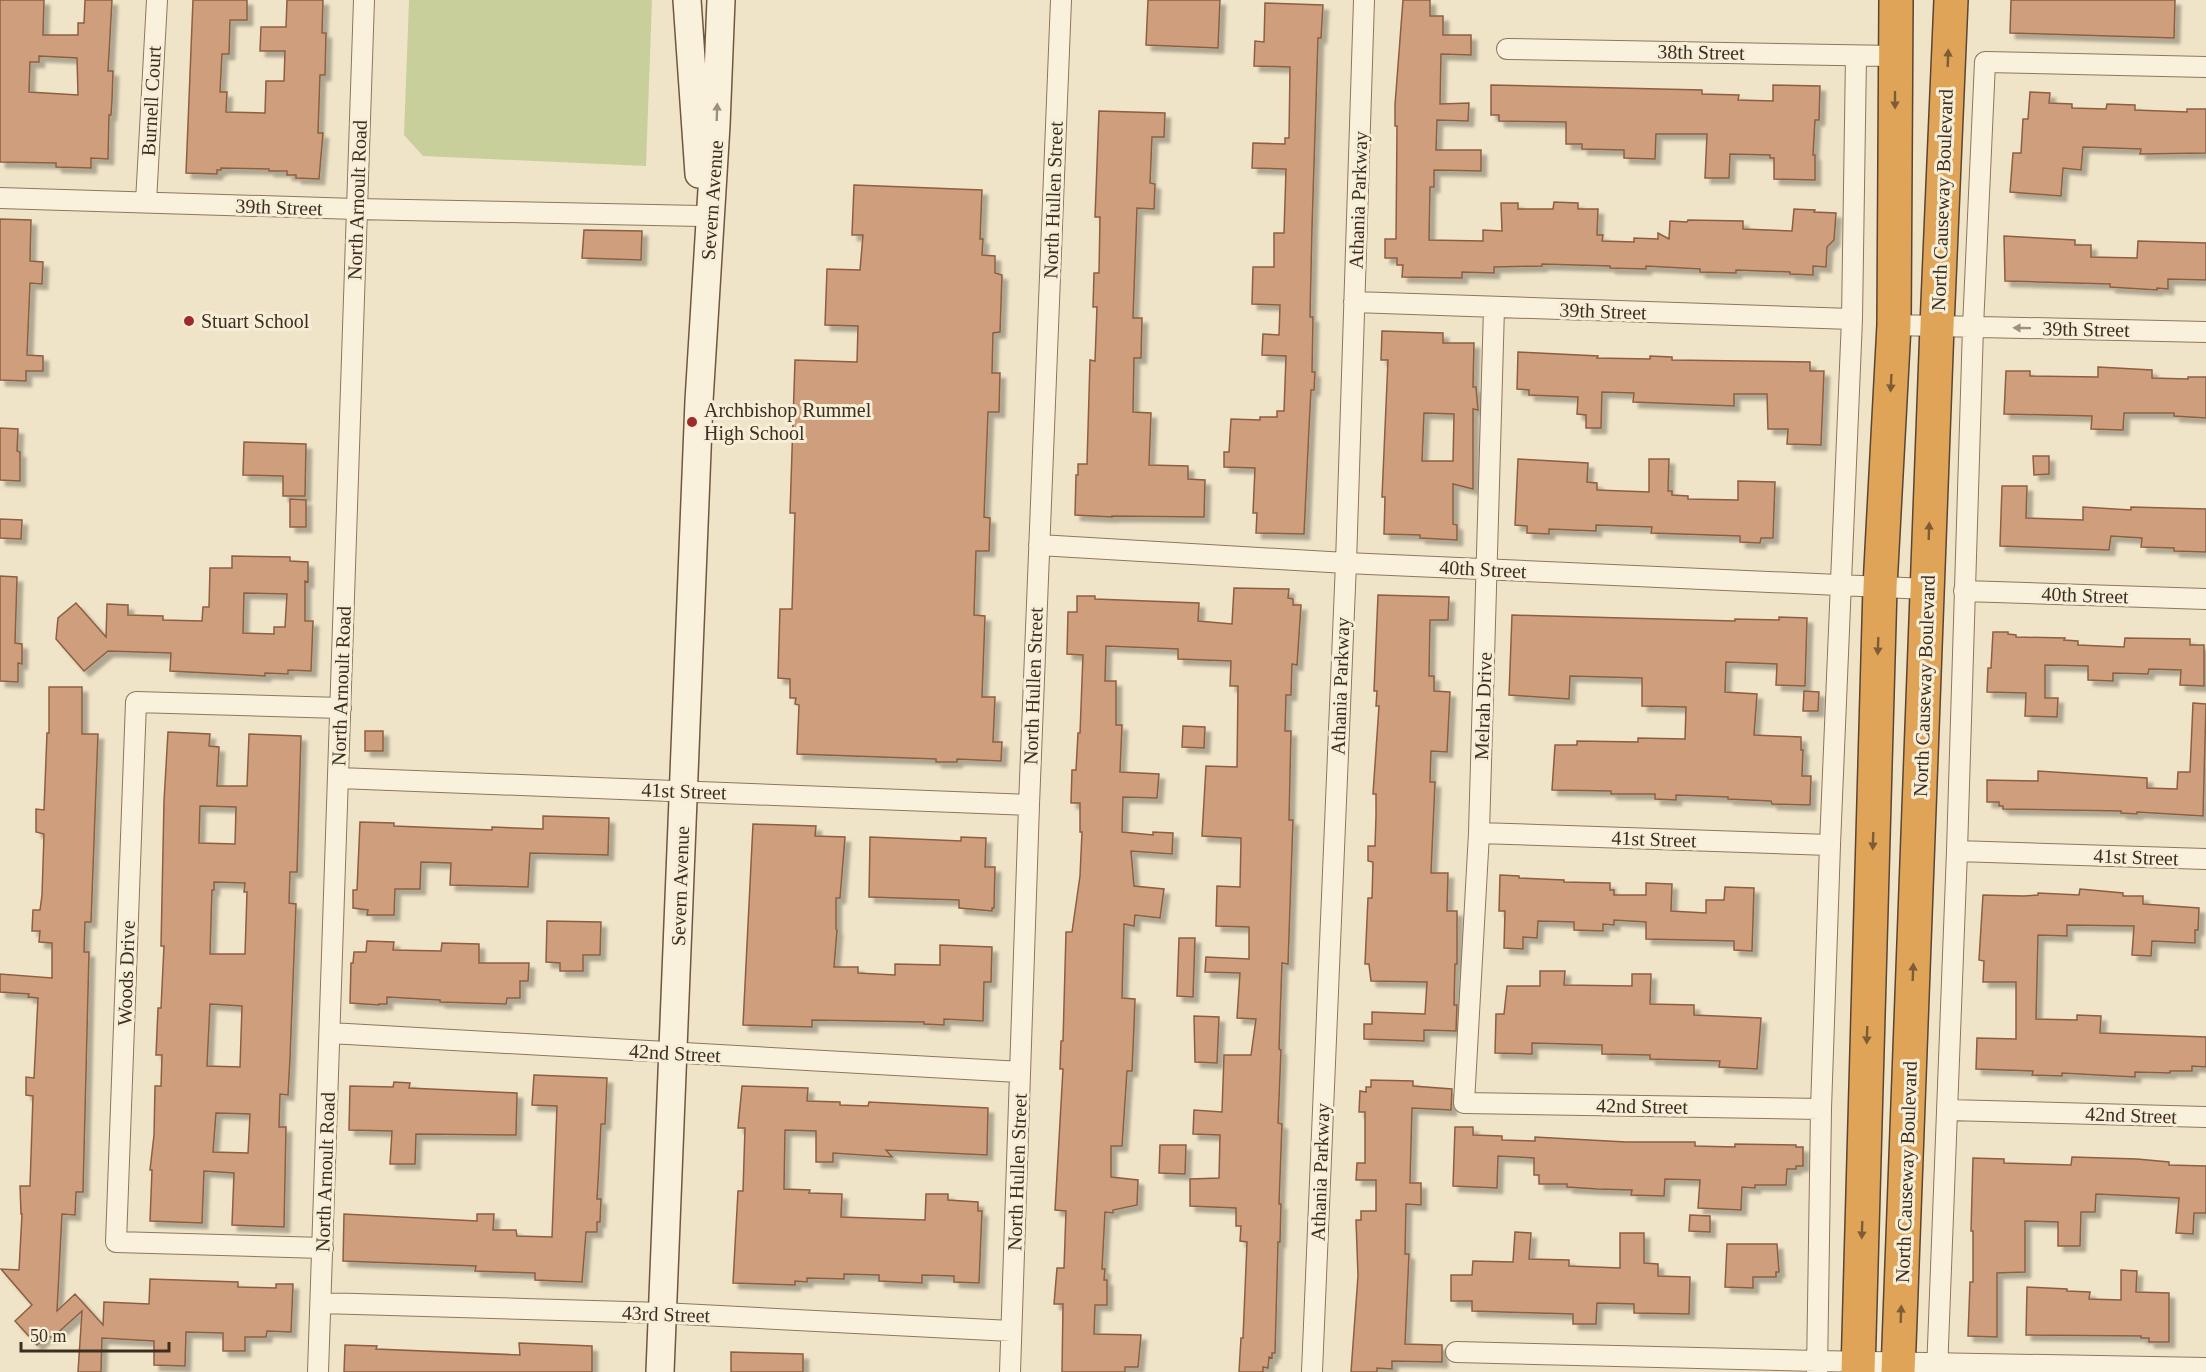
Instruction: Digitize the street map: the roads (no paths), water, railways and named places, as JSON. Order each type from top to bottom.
[{"type":"highway","points":[[1858,1367],[1880,587],[1894,325],[1896,0]]},
{"type":"highway","name":"North Causeway Boulevard","points":[[1899,1367],[1951,0]]},
{"type":"street","name":"Burnell Court","points":[[146,202],[157,0]]},
{"type":"street","name":"North Arnoult Road","points":[[318,1372],[364,0]]},
{"type":"street","name":"Severn Avenue","points":[[687,0],[701,216],[699,401]]},
{"type":"street","name":"Severn Avenue","points":[[660,1372],[699,401],[717,125],[721,0]]},
{"type":"street","name":"North Hullen Street","points":[[1010,1372],[1060,0]]},
{"type":"street","name":"Athania Parkway","points":[[1312,1372],[1346,563],[1364,0]]},
{"type":"street","name":"38th Street","points":[[1507,49],[1895,56]]},
{"type":"street","points":[[1817,1367],[1821,1109],[1852,319],[1856,56]]},
{"type":"street","name":"North Causeway Boulevard","points":[[1938,1368],[1973,327],[1985,62],[2206,67]]},
{"type":"street","name":"39th Street","points":[[0,198],[356,209],[701,216]]},
{"type":"street","name":"39th Street","points":[[1354,302],[1852,319]]},
{"type":"street","name":"Melrah Drive","points":[[1464,1103],[1479,834],[1494,308]]},
{"type":"street","name":"39th Street","points":[[1894,325],[2206,332]]},
{"type":"street","name":"40th Street","points":[[1039,545],[1346,563],[1927,589]]},
{"type":"street","name":"40th Street","points":[[1964,591],[2206,599]]},
{"type":"street","name":"Woods Drive","points":[[323,1248],[116,1242],[136,702],[340,708]]},
{"type":"street","name":"41st Street","points":[[339,778],[1029,805]]},
{"type":"street","name":"41st Street","points":[[1479,834],[1830,845]]},
{"type":"street","name":"41st Street","points":[[1957,851],[2206,859]]},
{"type":"street","name":"42nd Street","points":[[330,1034],[1020,1072]]},
{"type":"street","name":"42nd Street","points":[[1464,1103],[1821,1109]]},
{"type":"street","name":"42nd Street","points":[[1948,1110],[2206,1117]]},
{"type":"street","name":"43rd Street","points":[[321,1303],[662,1313],[1011,1331]]},
{"type":"street","points":[[1456,1352],[1817,1367],[2206,1368]]},
{"type":"place","name":"Stuart School","points":[[189,321]]},
{"type":"place","name":"Archbishop Rummel High School","points":[[692,422]]}]
